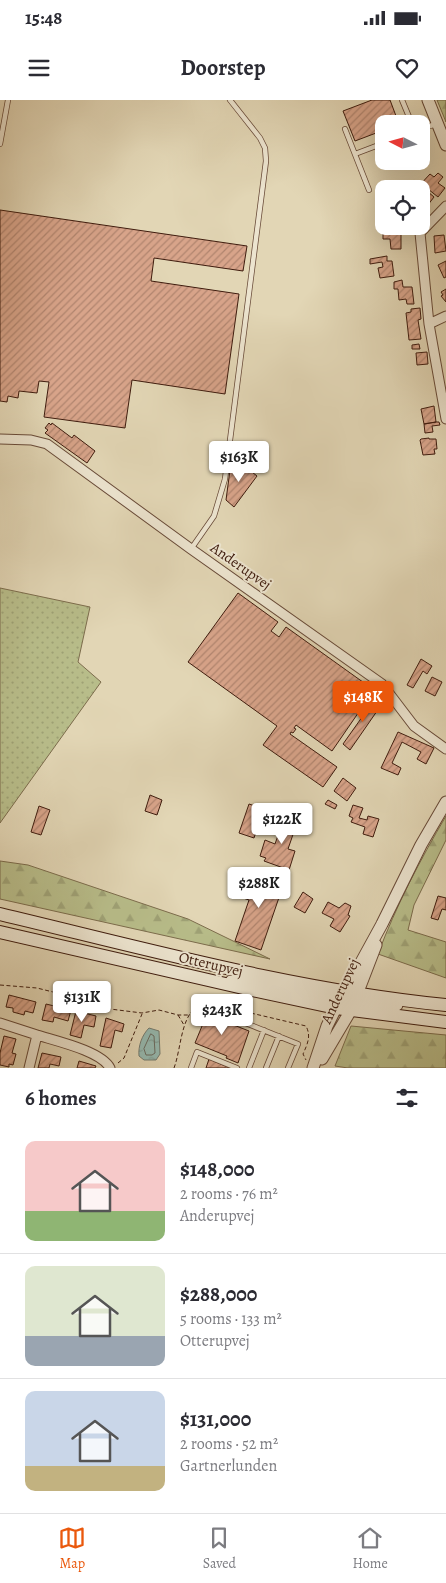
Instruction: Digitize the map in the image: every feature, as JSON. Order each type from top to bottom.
[{"type":"main road","name":"Otterupvej","points":[[0,914],[247,972],[347,1000],[446,1022]]},
{"type":"main road","name":"Otterupvej","points":[[0,932],[204,979],[347,1000],[446,1006]]},
{"type":"street","points":[[428,100],[446,145]]},
{"type":"street","points":[[446,206],[420,233],[429,324],[446,419]]},
{"type":"street","points":[[429,324],[446,316]]},
{"type":"street","name":"Anderupvej","points":[[0,440],[31,440],[47,444],[382,684],[414,726],[446,749]]},
{"type":"street","name":"Anderupvej","points":[[314,1066],[322,1059],[347,1000],[371,959],[382,924],[421,844],[446,802]]},
{"type":"street","points":[[0,1023],[74,1047],[103,1059],[114,1066]]},
{"type":"street","points":[[29,1068],[37,1035]]},
{"type":"lane","points":[[0,144],[8,100]]},
{"type":"lane","points":[[191,549],[214,516],[225,479],[266,161],[265,148],[260,138],[230,100]]},
{"type":"lane","points":[[402,100],[408,115]]},
{"type":"lane","points":[[430,126],[437,123]]},
{"type":"lane","points":[[346,129],[369,190]]},
{"type":"lane","points":[[355,154],[375,146]]},
{"type":"lane","points":[[238,1020],[298,1044],[288,1068]]},
{"type":"lane","points":[[249,1068],[264,1030]]},
{"type":"lane","points":[[266,1068],[279,1036]]},
{"type":"lane","points":[[191,1068],[197,1052],[237,1068]]},
{"type":"path","points":[[0,985],[37,988],[57,993],[72,1001],[102,1008],[142,1013],[159,1010],[178,1015],[190,1015]]},
{"type":"path","points":[[114,1066],[124,1058],[142,1013]]},
{"type":"path","points":[[178,1015],[184,1025]]},
{"type":"green space","points":[[437,100],[446,100],[446,122]]},
{"type":"green space","points":[[0,588],[90,607],[78,662],[101,682],[0,823]]},
{"type":"green space","points":[[446,816],[446,840],[414,905],[408,930],[446,942],[446,978],[378,954],[409,884]]},
{"type":"green space","points":[[0,861],[28,865],[188,919],[270,959],[0,899]]},
{"type":"green space","points":[[351,1026],[446,1035],[446,1068],[348,1068],[335,1066]]},
{"type":"water","points":[[149,1028],[159,1031],[160,1054],[156,1060],[144,1060],[139,1056],[141,1041]]},
{"type":"building","points":[[372,100],[390,100],[396,115],[375,115],[375,133],[355,141],[343,111]]},
{"type":"building","points":[[438,173],[443,177],[438,183],[445,188],[438,197],[430,191],[430,180],[424,180],[430,174],[434,177]]},
{"type":"building","points":[[430,194],[434,197],[430,202]]},
{"type":"building","points":[[0,210],[247,246],[243,271],[154,258],[151,281],[239,294],[225,394],[132,380],[125,428],[44,417],[49,382],[39,381],[37,393],[19,391],[18,398],[8,396],[7,402],[0,401]]},
{"type":"building","points":[[383,235],[401,235],[401,249],[391,249],[390,239],[383,239]]},
{"type":"building","points":[[444,235],[446,251],[435,253],[434,236]]},
{"type":"building","points":[[387,256],[387,261],[392,261],[394,276],[380,278],[378,268],[383,267],[382,262],[370,264],[370,259]]},
{"type":"building","points":[[446,261],[446,277],[444,278],[438,265]]},
{"type":"building","points":[[402,280],[403,287],[412,287],[414,304],[407,304],[406,299],[399,300],[398,289],[394,289],[394,282]]},
{"type":"building","points":[[446,289],[446,302],[441,296],[443,295],[441,292]]},
{"type":"building","points":[[420,308],[421,319],[418,320],[421,339],[409,340],[406,313],[411,312],[411,309]]},
{"type":"building","points":[[419,344],[420,349],[412,349],[412,345]]},
{"type":"building","points":[[427,352],[428,364],[417,365],[416,353]]},
{"type":"building","points":[[434,406],[436,422],[424,424],[421,409]]},
{"type":"building","points":[[439,422],[440,425],[432,426],[433,432],[425,433],[424,424]]},
{"type":"building","points":[[49,423],[51,425],[52,423],[72,438],[74,435],[95,451],[87,463],[45,433],[48,430],[45,428]]},
{"type":"building","points":[[436,439],[437,449],[434,449],[435,454],[423,455],[420,440]]},
{"type":"building","points":[[237,460],[257,476],[234,507],[226,500],[230,470]]},
{"type":"building","points":[[238,593],[278,622],[271,631],[279,637],[286,627],[374,690],[332,751],[296,725],[294,728],[296,729],[293,733],[291,732],[290,734],[337,767],[323,787],[263,745],[277,726],[188,662]]},
{"type":"building","points":[[421,659],[432,666],[427,674],[423,671],[413,688],[407,685]]},
{"type":"building","points":[[432,677],[442,682],[435,696],[425,691]]},
{"type":"building","points":[[377,696],[384,701],[350,750],[343,744]]},
{"type":"building","points":[[398,732],[434,748],[426,764],[417,759],[421,752],[402,742],[392,763],[401,768],[398,775],[381,768]]},
{"type":"building","points":[[343,778],[356,788],[347,801],[334,791]]},
{"type":"building","points":[[150,795],[162,800],[157,815],[145,811]]},
{"type":"building","points":[[328,800],[337,805],[335,809],[325,804]]},
{"type":"building","points":[[249,804],[264,809],[254,838],[239,833]]},
{"type":"building","points":[[353,805],[363,808],[359,818],[367,820],[368,816],[379,819],[373,837],[363,834],[365,827],[351,822],[353,818],[349,816]]},
{"type":"building","points":[[39,806],[50,810],[41,835],[31,832]]},
{"type":"building","points":[[286,813],[299,817],[288,849],[295,851],[289,870],[264,861],[266,858],[260,856],[265,840],[275,844]]},
{"type":"building","points":[[260,871],[285,880],[261,950],[235,941],[249,900],[243,898],[251,877],[257,879]]},
{"type":"building","points":[[303,892],[313,899],[305,913],[294,907]]},
{"type":"building","points":[[438,896],[446,898],[446,910],[442,909],[438,920],[431,918]]},
{"type":"building","points":[[328,902],[339,908],[345,903],[351,906],[348,915],[350,916],[340,932],[330,926],[334,919],[322,913]]},
{"type":"building","points":[[9,995],[36,1002],[33,1013],[25,1011],[24,1015],[13,1012],[13,1008],[6,1007]]},
{"type":"building","points":[[46,1004],[71,1010],[68,1021],[54,1017],[53,1022],[42,1020]]},
{"type":"building","points":[[213,1007],[224,1012],[221,1020],[249,1031],[238,1063],[226,1058],[227,1056],[195,1043],[207,1014],[210,1015]]},
{"type":"building","points":[[76,1011],[96,1016],[94,1027],[84,1025],[81,1038],[70,1035]]},
{"type":"building","points":[[106,1018],[124,1024],[122,1032],[115,1030],[111,1048],[100,1046]]},
{"type":"building","points":[[4,1036],[16,1039],[12,1053],[16,1054],[13,1065],[9,1064],[9,1067],[0,1065],[0,1053]]},
{"type":"building","points":[[42,1053],[61,1057],[59,1066],[50,1064],[49,1068],[38,1068]]},
{"type":"building","points":[[209,1059],[230,1068],[206,1068]]},
{"type":"building","points":[[79,1061],[96,1066],[95,1068],[77,1068]]}]
